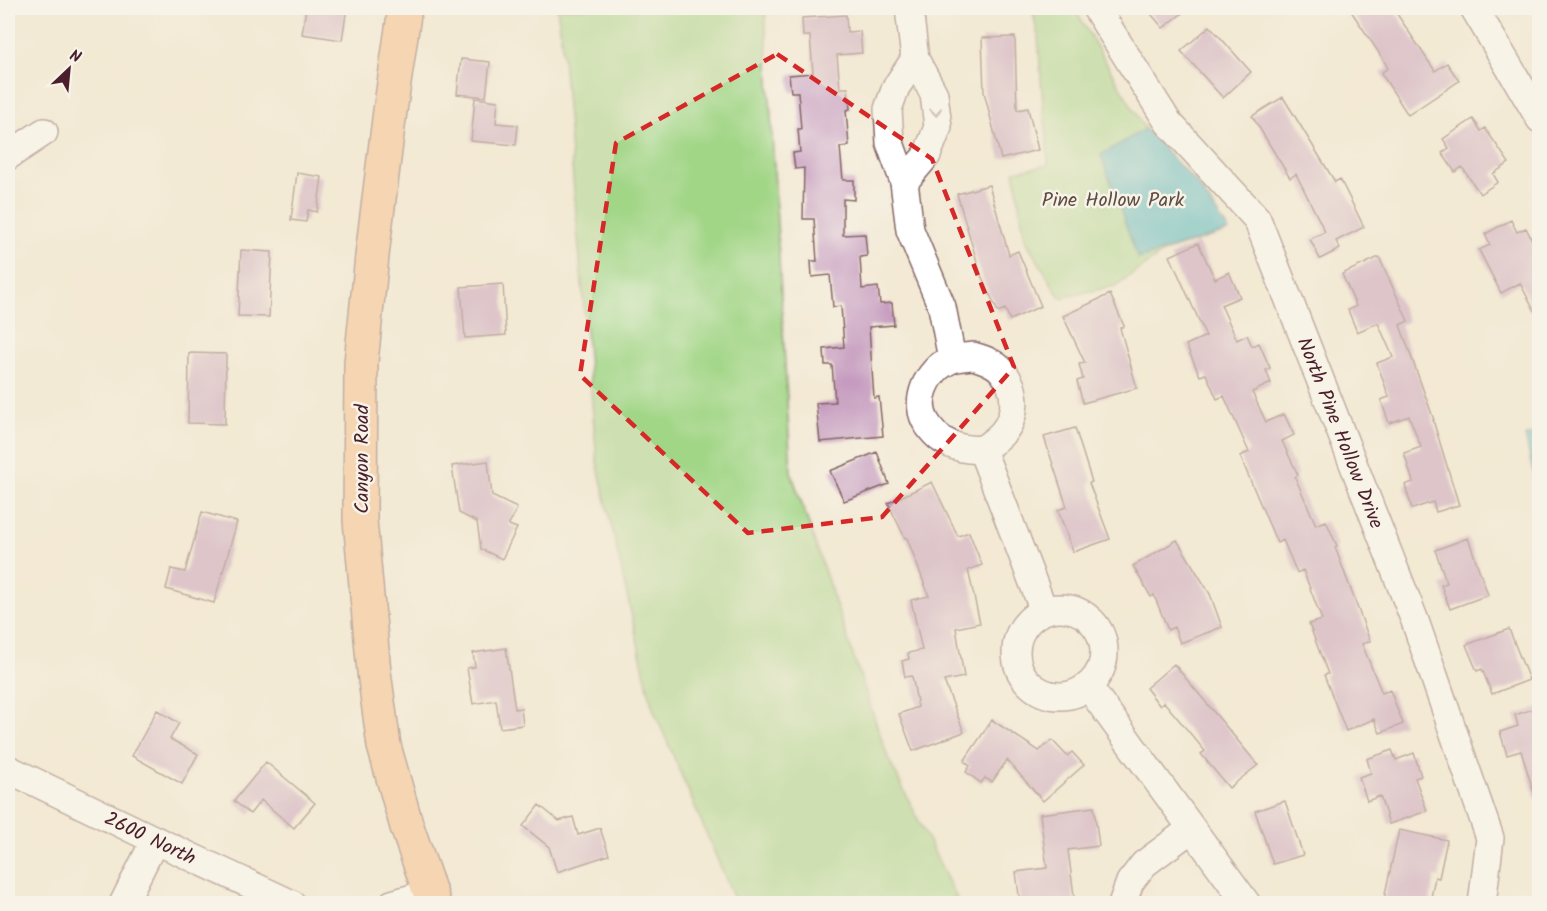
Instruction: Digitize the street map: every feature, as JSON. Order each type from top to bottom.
[{"type":"main road","name":"Canyon Road","points":[[405,8],[374,235],[362,362],[360,520],[374,672],[384,746],[407,827],[432,898]]},
{"type":"street","points":[[904,182],[927,155],[938,127],[934,94],[915,59],[909,8]]},
{"type":"street","name":"North Pine Hollow Drive","points":[[1096,8],[1168,122],[1257,219],[1415,621],[1490,838],[1482,903]]},
{"type":"street","points":[[1474,8],[1539,119]]},
{"type":"street","points":[[915,59],[896,87],[888,109],[890,143],[904,182],[910,230],[942,307],[952,359]]},
{"type":"street","points":[[8,156],[44,132]]},
{"type":"street","points":[[973,356],[987,360],[1001,369],[1012,387],[1015,403],[1011,421],[1002,435],[982,450],[950,445],[937,436],[926,422],[922,394],[928,379],[938,367],[952,359],[973,356]]},
{"type":"street","points":[[982,450],[1044,611]]},
{"type":"street","points":[[1057,608],[1071,609],[1084,614],[1101,636],[1104,649],[1103,663],[1097,676],[1088,686],[1074,694],[1059,696],[1044,693],[1031,685],[1022,674],[1017,659],[1016,644],[1021,630],[1031,618],[1044,611],[1057,608]]},
{"type":"street","points":[[1088,686],[1247,903]]},
{"type":"street","name":"2600 North","points":[[8,769],[292,903]]},
{"type":"street","points":[[1122,903],[1130,882],[1144,864],[1191,829]]},
{"type":"street","points":[[123,903],[155,840]]},
{"type":"street","points":[[392,903],[432,898]]},
{"type":"highlighted area","points":[[777,54],[932,159],[1014,367],[882,517],[748,533],[580,375],[616,143]]},
{"type":"green space","points":[[557,8],[765,8],[791,472],[888,758],[959,903],[736,903],[652,706],[597,462]]},
{"type":"green space","name":"Pine Hollow Park","points":[[1032,8],[1074,8],[1145,129],[1198,185],[1229,231],[1166,251],[1115,286],[1060,298],[1025,239],[1014,171],[1048,165],[1038,36]]},
{"type":"water","points":[[1145,129],[1198,185],[1229,231],[1138,259],[1101,155]]},
{"type":"water","points":[[1539,433],[1539,476],[1534,477],[1525,436]]},
{"type":"building","points":[[306,8],[347,8],[342,40],[302,34]]},
{"type":"building","points":[[1146,8],[1189,8],[1163,28]]},
{"type":"building","points":[[1349,8],[1393,8],[1435,71],[1447,63],[1459,81],[1408,115],[1381,73],[1388,68]]},
{"type":"building","points":[[846,15],[847,32],[860,31],[862,53],[837,55],[840,88],[848,88],[850,109],[846,110],[849,146],[840,147],[843,180],[854,180],[854,200],[843,199],[843,235],[865,234],[867,256],[860,257],[862,289],[878,287],[880,304],[892,303],[894,325],[869,327],[874,398],[879,397],[883,436],[820,442],[816,403],[835,402],[832,365],[825,365],[824,349],[844,347],[841,306],[833,307],[830,275],[812,277],[811,261],[817,261],[814,219],[803,219],[804,168],[795,169],[793,153],[800,152],[798,92],[791,92],[789,75],[813,73],[810,36],[803,36],[802,18]]},
{"type":"building","points":[[1210,26],[1251,72],[1223,98],[1181,51]]},
{"type":"building","points":[[1015,37],[1017,110],[1028,108],[1038,150],[1001,159],[984,92],[982,38]]},
{"type":"building","points":[[461,59],[490,62],[486,97],[457,94]]},
{"type":"building","points":[[1283,97],[1335,182],[1340,179],[1364,227],[1336,241],[1340,249],[1320,259],[1310,239],[1325,232],[1296,174],[1290,178],[1252,116]]},
{"type":"building","points":[[475,98],[498,101],[496,123],[518,125],[516,145],[471,141]]},
{"type":"building","points":[[1473,119],[1481,131],[1485,128],[1509,163],[1493,174],[1498,182],[1480,194],[1462,167],[1455,172],[1442,153],[1449,148],[1443,139]]},
{"type":"building","points":[[297,173],[322,177],[317,212],[308,210],[306,222],[291,220]]},
{"type":"building","points":[[989,185],[1009,255],[1018,251],[1041,306],[1010,320],[1005,309],[998,312],[981,275],[957,194]]},
{"type":"building","points":[[1511,220],[1517,232],[1526,228],[1539,254],[1539,320],[1520,283],[1501,293],[1479,250],[1490,245],[1485,234]]},
{"type":"building","points":[[1198,243],[1215,279],[1229,272],[1240,297],[1221,305],[1237,340],[1247,335],[1252,346],[1259,343],[1270,368],[1266,370],[1271,383],[1252,392],[1266,422],[1284,414],[1294,435],[1282,441],[1298,475],[1295,477],[1316,525],[1326,521],[1337,546],[1335,547],[1370,641],[1362,644],[1382,693],[1390,690],[1403,724],[1380,733],[1374,719],[1346,731],[1324,675],[1328,674],[1309,624],[1322,620],[1303,570],[1297,573],[1283,540],[1277,543],[1240,456],[1249,452],[1224,396],[1217,399],[1206,374],[1200,376],[1186,345],[1206,336],[1170,256]]},
{"type":"building","points":[[241,250],[272,252],[269,317],[238,316]]},
{"type":"building","points":[[1379,257],[1408,321],[1400,325],[1434,420],[1459,505],[1436,512],[1433,502],[1412,509],[1405,485],[1413,482],[1404,453],[1421,447],[1409,416],[1389,423],[1381,400],[1389,397],[1377,363],[1393,357],[1378,323],[1357,332],[1348,310],[1356,306],[1342,274]]},
{"type":"building","points":[[503,284],[506,335],[465,338],[461,287]]},
{"type":"building","points":[[1110,294],[1124,326],[1120,328],[1137,388],[1083,403],[1077,381],[1083,379],[1079,364],[1085,363],[1063,316]]},
{"type":"building","points":[[189,353],[226,354],[225,424],[188,423]]},
{"type":"building","points":[[1075,428],[1092,482],[1089,483],[1110,539],[1073,552],[1058,510],[1067,507],[1044,437]]},
{"type":"building","points":[[877,452],[889,484],[844,501],[830,471]]},
{"type":"building","points":[[488,461],[492,496],[517,508],[509,525],[517,528],[502,559],[481,549],[477,522],[459,513],[452,466]]},
{"type":"building","points":[[932,482],[958,536],[969,532],[982,565],[968,570],[980,623],[956,628],[964,677],[944,681],[964,732],[913,751],[899,714],[918,707],[912,676],[905,677],[902,661],[909,659],[908,653],[922,650],[911,600],[929,596],[907,538],[888,503]]},
{"type":"building","points":[[202,512],[237,522],[214,603],[166,589],[171,569],[185,572]]},
{"type":"building","points":[[1468,538],[1488,595],[1450,609],[1441,585],[1447,583],[1435,550]]},
{"type":"building","points":[[1177,540],[1210,594],[1222,627],[1180,643],[1174,627],[1168,630],[1154,595],[1151,597],[1133,566]]},
{"type":"building","points":[[1509,629],[1529,680],[1492,694],[1482,669],[1477,671],[1466,645]]},
{"type":"building","points":[[506,648],[515,709],[521,708],[523,725],[500,728],[496,700],[473,704],[467,668],[475,667],[473,653]]},
{"type":"building","points":[[1174,664],[1258,765],[1229,788],[1201,754],[1205,751],[1164,702],[1160,706],[1146,688]]},
{"type":"building","points":[[1539,707],[1539,799],[1536,800],[1521,751],[1507,755],[1500,732],[1518,726],[1515,715]]},
{"type":"building","points":[[157,710],[179,723],[170,739],[198,754],[182,784],[132,756]]},
{"type":"building","points":[[992,720],[1039,751],[1052,740],[1067,756],[1072,752],[1084,765],[1043,801],[1007,760],[992,782],[985,778],[981,783],[966,772],[970,766],[964,761]]},
{"type":"building","points":[[1392,750],[1396,760],[1414,753],[1421,776],[1415,778],[1427,811],[1389,824],[1380,796],[1367,801],[1359,777],[1371,773],[1367,759]]},
{"type":"building","points":[[266,762],[315,803],[294,828],[261,800],[250,814],[234,801]]},
{"type":"building","points":[[1285,801],[1303,855],[1273,864],[1255,811]]},
{"type":"building","points":[[539,805],[559,821],[573,817],[578,835],[600,828],[609,855],[557,872],[549,847],[523,826]]},
{"type":"building","points":[[1094,807],[1099,846],[1068,850],[1075,903],[1020,903],[1016,872],[1047,868],[1040,814]]},
{"type":"building","points":[[1399,830],[1447,840],[1439,878],[1435,877],[1430,903],[1383,903]]}]
